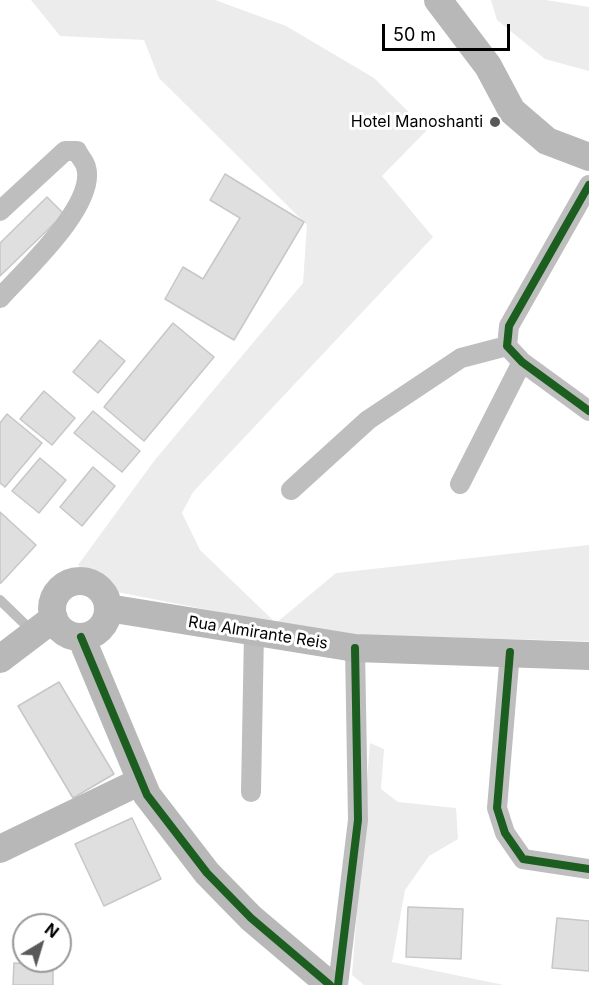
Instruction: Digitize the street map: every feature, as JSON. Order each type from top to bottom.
[{"type":"street","points":[[438,0],[488,66],[512,111],[547,141],[589,157]]},
{"type":"street","points":[[0,211],[65,151],[77,151],[86,167],[87,182],[78,205],[65,225],[0,298]]},
{"type":"street","points":[[589,186],[509,326],[507,346],[522,362],[589,411]]},
{"type":"street","points":[[291,490],[368,420],[461,358],[507,346]]},
{"type":"street","points":[[460,484],[522,362]]},
{"type":"street","points":[[0,659],[44,625],[54,600],[64,586],[71,582],[88,581],[96,586],[107,600],[107,617],[97,631],[81,637],[44,625]]},
{"type":"street","name":"Rua Almirante Reis","points":[[108,608],[355,648],[589,656]]},
{"type":"street","points":[[251,792],[254,633]]},
{"type":"street","points":[[81,637],[147,795],[207,873],[251,918],[330,985]]},
{"type":"street","points":[[338,985],[358,820],[355,648]]},
{"type":"street","points":[[510,652],[497,808],[505,833],[523,859],[589,869]]},
{"type":"street","points":[[0,849],[141,781]]},
{"type":"lane","points":[[0,600],[44,625]]},
{"type":"shaded area","points":[[31,0],[215,0],[286,26],[374,78],[427,130],[382,176],[433,237],[193,492],[182,513],[200,550],[276,623],[336,573],[589,545],[589,641],[336,635],[117,592],[78,565],[154,461],[303,283],[307,225],[159,78],[144,40],[60,36]]},
{"type":"shaded area","points":[[491,0],[546,0],[589,7],[589,71],[545,59],[497,20]]},
{"type":"shaded area","points":[[370,743],[384,749],[381,789],[398,802],[456,808],[458,839],[429,856],[405,890],[392,962],[504,985],[364,985],[352,975]]},
{"type":"building","points":[[225,174],[304,222],[234,340],[165,299],[183,267],[203,279],[240,218],[210,200]]},
{"type":"building","points":[[47,197],[64,214],[0,276],[0,243]]},
{"type":"building","points":[[173,323],[214,357],[144,441],[104,407]]},
{"type":"building","points":[[100,340],[125,361],[98,393],[73,372]]},
{"type":"building","points":[[44,391],[75,418],[52,445],[20,419]]},
{"type":"building","points":[[93,411],[140,451],[122,472],[74,433]]},
{"type":"building","points":[[7,414],[42,443],[5,487],[0,483],[0,423]]},
{"type":"building","points":[[40,458],[66,480],[39,513],[12,491]]},
{"type":"building","points":[[93,467],[115,486],[82,526],[60,507]]},
{"type":"building","points":[[0,512],[36,545],[1,583],[0,583]]},
{"type":"building","points":[[59,682],[114,774],[73,798],[18,706]]},
{"type":"building","points":[[132,818],[161,879],[104,906],[75,844]]},
{"type":"building","points":[[408,907],[463,909],[461,959],[406,957]]},
{"type":"building","points":[[557,918],[589,921],[589,971],[552,968]]},
{"type":"building","points":[[14,973],[53,973],[53,985],[13,985]]},
{"type":"cycle path","points":[[589,185],[509,326],[507,346],[522,362],[589,411]]},
{"type":"cycle path","points":[[81,637],[147,795],[207,873],[251,918],[330,985]]},
{"type":"cycle path","points":[[338,985],[358,820],[355,648]]},
{"type":"cycle path","points":[[510,652],[497,808],[505,833],[523,859],[589,869]]},
{"type":"place","name":"Hotel Manoshanti","points":[[495,122]]}]
